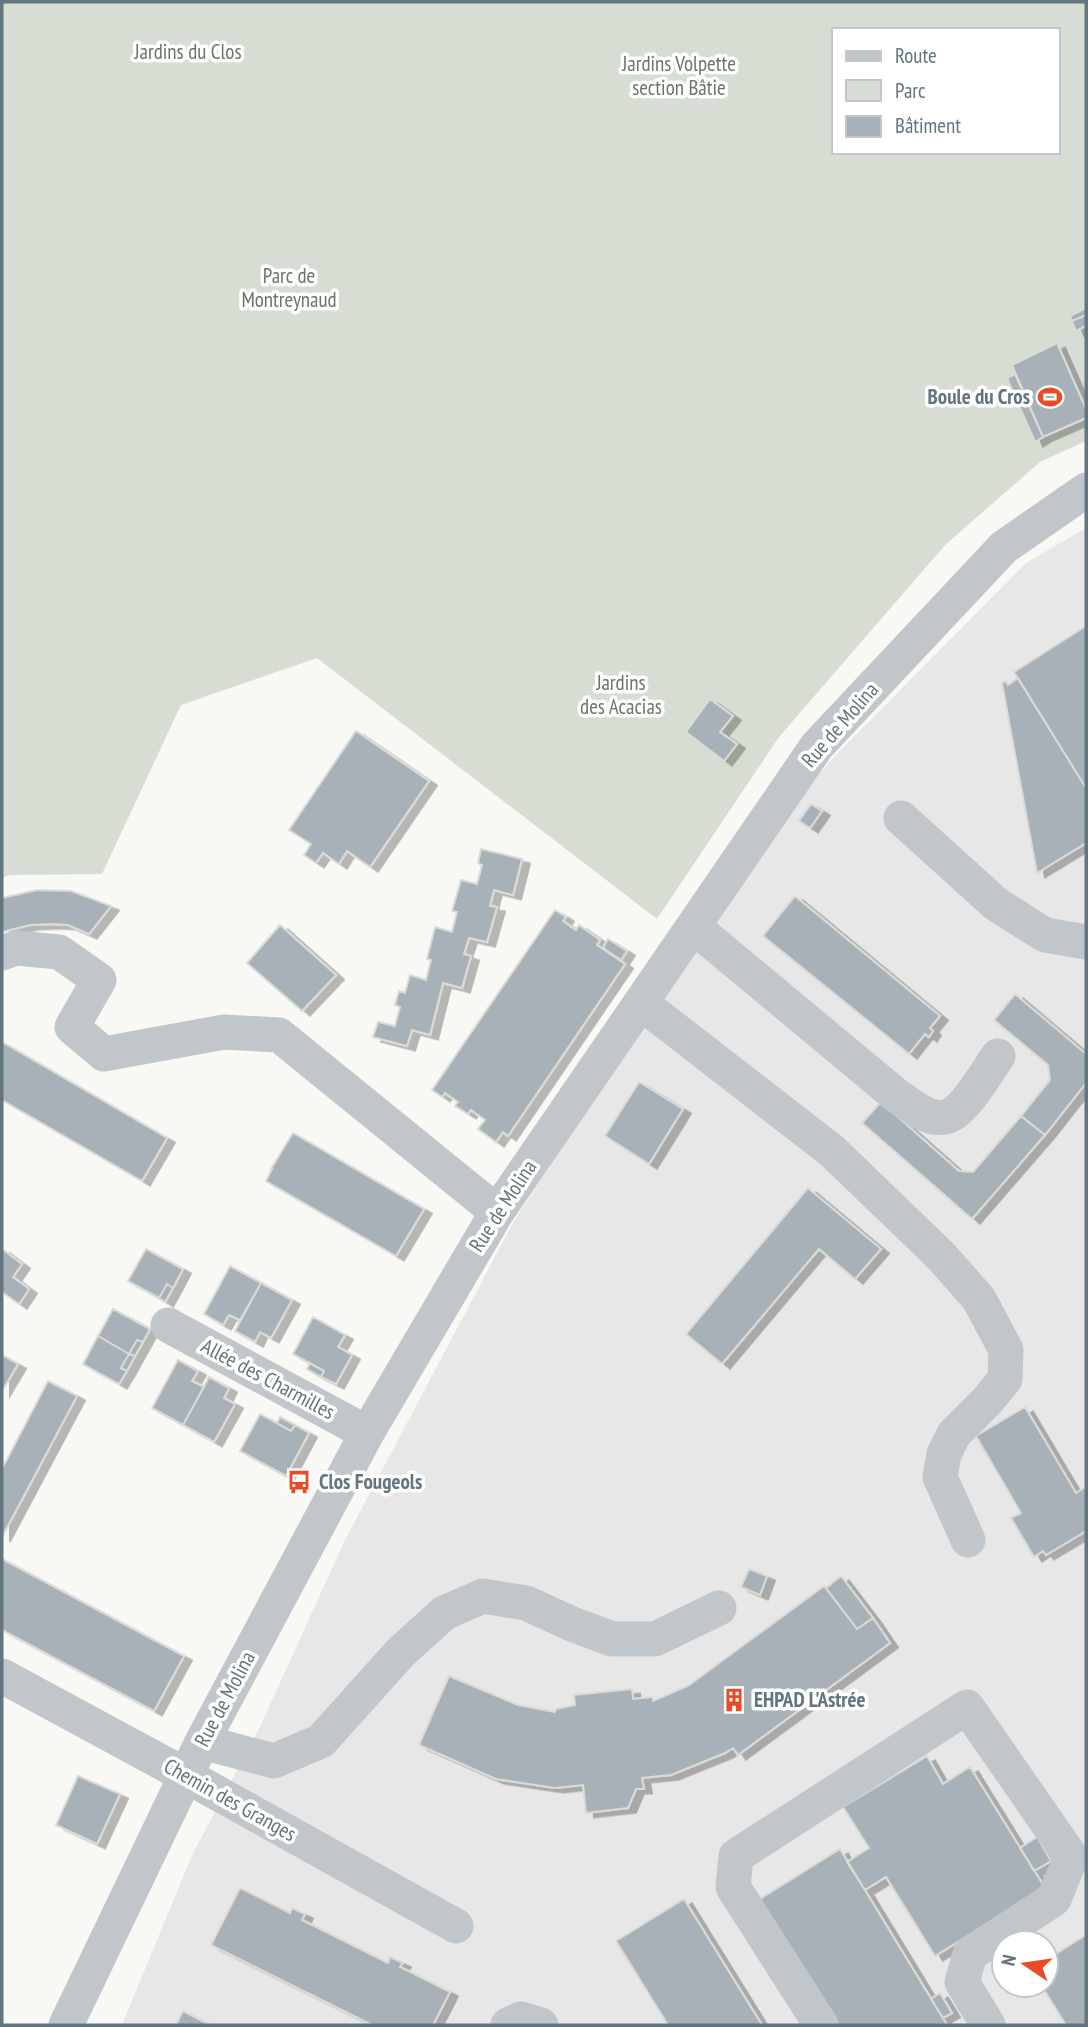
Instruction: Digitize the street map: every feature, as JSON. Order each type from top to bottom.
[{"type":"street","name":"Rue de Molina","points":[[65,2025],[202,1742],[367,1433],[497,1212],[817,746],[1004,547],[1086,490]]},
{"type":"street","points":[[901,818],[996,904],[1045,935],[1086,942]]},
{"type":"street","points":[[694,927],[896,1095],[919,1111],[942,1118],[957,1113],[998,1056]]},
{"type":"street","points":[[2,953],[16,948],[59,952],[99,981],[72,1027],[104,1054],[224,1032],[279,1035],[497,1212]]},
{"type":"street","points":[[641,1003],[832,1151],[941,1256],[979,1298],[1006,1350],[1005,1378],[954,1434],[944,1454],[940,1478],[968,1540]]},
{"type":"street","name":"Allée des Charmilles","points":[[168,1325],[367,1433]]},
{"type":"street","points":[[202,1742],[274,1760],[321,1741],[400,1653],[444,1613],[483,1596],[526,1602],[572,1625],[612,1639],[655,1639],[719,1608]]},
{"type":"street","name":"Chemin des Granges","points":[[2,1676],[185,1774],[456,1926]]},
{"type":"street","points":[[821,2025],[733,1887],[736,1856],[967,1707],[1071,1857],[1055,1899],[970,1954],[962,1982],[988,2025]]},
{"type":"street","points":[[508,2025],[521,2019],[541,2025]]},
{"type":"shaded area","points":[[1086,528],[1086,2025],[122,2025],[193,1853],[259,1729],[345,1540],[514,1221],[753,855],[832,759],[1026,563]]},
{"type":"green space","name":"Parc de Montreynaud","points":[[2,2],[1086,2],[1086,441],[1040,462],[946,544],[779,737],[657,919],[317,658],[181,705],[102,874],[10,875],[2,878]]},
{"type":"building","points":[[1086,308],[1086,315],[1072,321],[1070,316]]},
{"type":"building","points":[[1086,315],[1086,326],[1076,331],[1072,321]]},
{"type":"building","points":[[1057,343],[1086,409],[1086,418],[1043,437],[1012,365]]},
{"type":"building","points":[[1015,374],[1043,437],[1035,442],[1007,378]]},
{"type":"building","points":[[1086,626],[1086,788],[1014,672]]},
{"type":"building","points":[[1018,678],[1086,788],[1086,843],[1037,873],[1002,683],[1006,681],[1008,685]]},
{"type":"building","points":[[710,699],[733,716],[720,732],[737,744],[724,761],[686,732]]},
{"type":"building","points":[[356,731],[429,781],[370,867],[347,851],[339,864],[323,853],[316,863],[304,855],[311,844],[289,830]]},
{"type":"building","points":[[811,804],[822,811],[810,828],[799,821]]},
{"type":"building","points":[[481,849],[522,859],[513,895],[494,890],[490,906],[497,907],[487,942],[469,938],[464,954],[471,956],[462,988],[443,983],[430,1035],[412,1030],[407,1046],[373,1037],[378,1022],[395,1026],[400,1007],[395,1005],[399,991],[405,993],[410,975],[426,980],[431,960],[427,959],[435,927],[452,932],[457,912],[452,911],[461,880],[477,884],[482,865],[478,863]]},
{"type":"building","points":[[37,890],[71,891],[111,906],[89,934],[68,925],[53,924],[30,925],[2,932],[2,898]]},
{"type":"building","points":[[795,896],[940,1016],[930,1028],[933,1031],[929,1037],[925,1034],[909,1054],[763,936]]},
{"type":"building","points":[[555,910],[566,917],[563,921],[576,930],[579,925],[600,940],[597,945],[625,964],[508,1136],[503,1132],[496,1142],[478,1129],[485,1120],[471,1110],[468,1114],[455,1106],[458,1102],[445,1093],[442,1097],[432,1090]]},
{"type":"building","points":[[280,925],[336,975],[302,1011],[247,963]]},
{"type":"building","points":[[608,939],[627,951],[621,960],[603,948]]},
{"type":"building","points":[[1015,994],[1086,1054],[1086,1083],[1045,1135],[1021,1116],[1050,1080],[1048,1065],[994,1020]]},
{"type":"building","points":[[2,1042],[167,1138],[142,1181],[2,1100]]},
{"type":"building","points":[[639,1082],[683,1109],[649,1164],[605,1136]]},
{"type":"building","points":[[881,1102],[959,1171],[973,1172],[1021,1116],[1045,1135],[972,1219],[862,1123]]},
{"type":"building","points":[[293,1133],[424,1209],[396,1256],[266,1181]]},
{"type":"building","points":[[808,1188],[881,1249],[855,1279],[819,1249],[722,1364],[686,1334]]},
{"type":"building","points":[[2,1249],[22,1264],[13,1277],[29,1289],[19,1304],[2,1292]]},
{"type":"building","points":[[146,1249],[183,1269],[173,1288],[167,1284],[159,1298],[128,1281]]},
{"type":"building","points":[[230,1266],[261,1283],[240,1320],[229,1315],[223,1325],[204,1314]]},
{"type":"building","points":[[261,1283],[292,1300],[271,1338],[260,1332],[255,1342],[235,1331]]},
{"type":"building","points":[[167,1284],[173,1288],[165,1302],[159,1298]]},
{"type":"building","points":[[113,1309],[150,1329],[143,1342],[137,1340],[129,1354],[98,1336]]},
{"type":"building","points":[[313,1317],[345,1335],[338,1347],[352,1355],[336,1384],[321,1377],[324,1371],[293,1354]]},
{"type":"building","points":[[98,1336],[129,1354],[121,1368],[127,1371],[119,1384],[83,1364]]},
{"type":"building","points":[[137,1340],[143,1342],[135,1356],[129,1354]]},
{"type":"building","points":[[129,1354],[135,1356],[127,1371],[121,1368]]},
{"type":"building","points":[[2,1355],[18,1364],[2,1391]]},
{"type":"building","points":[[178,1360],[198,1371],[192,1381],[204,1387],[183,1425],[152,1408]]},
{"type":"building","points":[[310,1363],[324,1371],[321,1377],[307,1369]]},
{"type":"building","points":[[209,1377],[229,1388],[224,1398],[235,1404],[214,1442],[183,1425]]},
{"type":"building","points":[[48,1381],[77,1396],[2,1537],[2,1469]]},
{"type":"building","points":[[1025,1407],[1076,1493],[1086,1487],[1086,1531],[1046,1555],[1043,1551],[1034,1557],[1011,1518],[1021,1513],[976,1436]]},
{"type":"building","points":[[260,1414],[291,1431],[295,1425],[309,1433],[286,1476],[240,1451]]},
{"type":"building","points":[[280,1417],[295,1425],[291,1431],[277,1423]]},
{"type":"building","points":[[2,1559],[184,1656],[154,1711],[2,1630]]},
{"type":"building","points":[[749,1569],[767,1576],[760,1595],[741,1587]]},
{"type":"building","points":[[841,1576],[873,1618],[857,1629],[826,1588]]},
{"type":"building","name":"EHPAD L'Astrée","points":[[824,1586],[857,1629],[873,1618],[890,1643],[738,1755],[733,1748],[671,1775],[642,1778],[644,1789],[636,1789],[628,1808],[586,1813],[583,1785],[555,1788],[496,1779],[419,1745],[449,1676],[518,1705],[555,1712],[556,1709],[575,1705],[574,1695],[632,1689],[633,1699],[653,1697],[653,1701],[688,1686]]},
{"type":"building","points":[[927,1756],[943,1784],[970,1767],[1045,1888],[935,1956],[886,1877],[865,1890],[847,1862],[869,1848],[843,1807]]},
{"type":"building","points":[[78,1776],[120,1794],[97,1844],[56,1825]]},
{"type":"building","points":[[1037,1837],[1051,1861],[1034,1871],[1020,1848]]},
{"type":"building","points":[[840,1849],[947,2025],[838,2025],[760,1899]]},
{"type":"building","points":[[240,1888],[290,1913],[292,1908],[305,1914],[302,1920],[388,1963],[390,1957],[403,1963],[400,1967],[450,1992],[433,2025],[372,2025],[211,1945]]},
{"type":"building","points":[[684,1899],[762,2025],[668,2025],[616,1941]]},
{"type":"building","points":[[1086,1935],[1086,2025],[1066,2025],[1050,1999],[1060,1999],[1060,1951]]},
{"type":"building","points":[[940,1993],[952,2013],[943,2018],[931,1999]]},
{"type":"building","points":[[183,2011],[210,2025],[176,2025]]},
{"type":"place","name":"Boule du Cros","points":[[1050,397]]},
{"type":"place","name":"Clos Fougeols","points":[[299,1482]]},
{"type":"place","name":"EHPAD L'Astrée","points":[[734,1700]]},
{"type":"park label","name":"Jardins du Clos","points":[[188,52]]},
{"type":"park label","name":"Jardins Volpette section Bâtie","points":[[679,76]]},
{"type":"park label","name":"Jardins des Acacias","points":[[621,695]]}]
